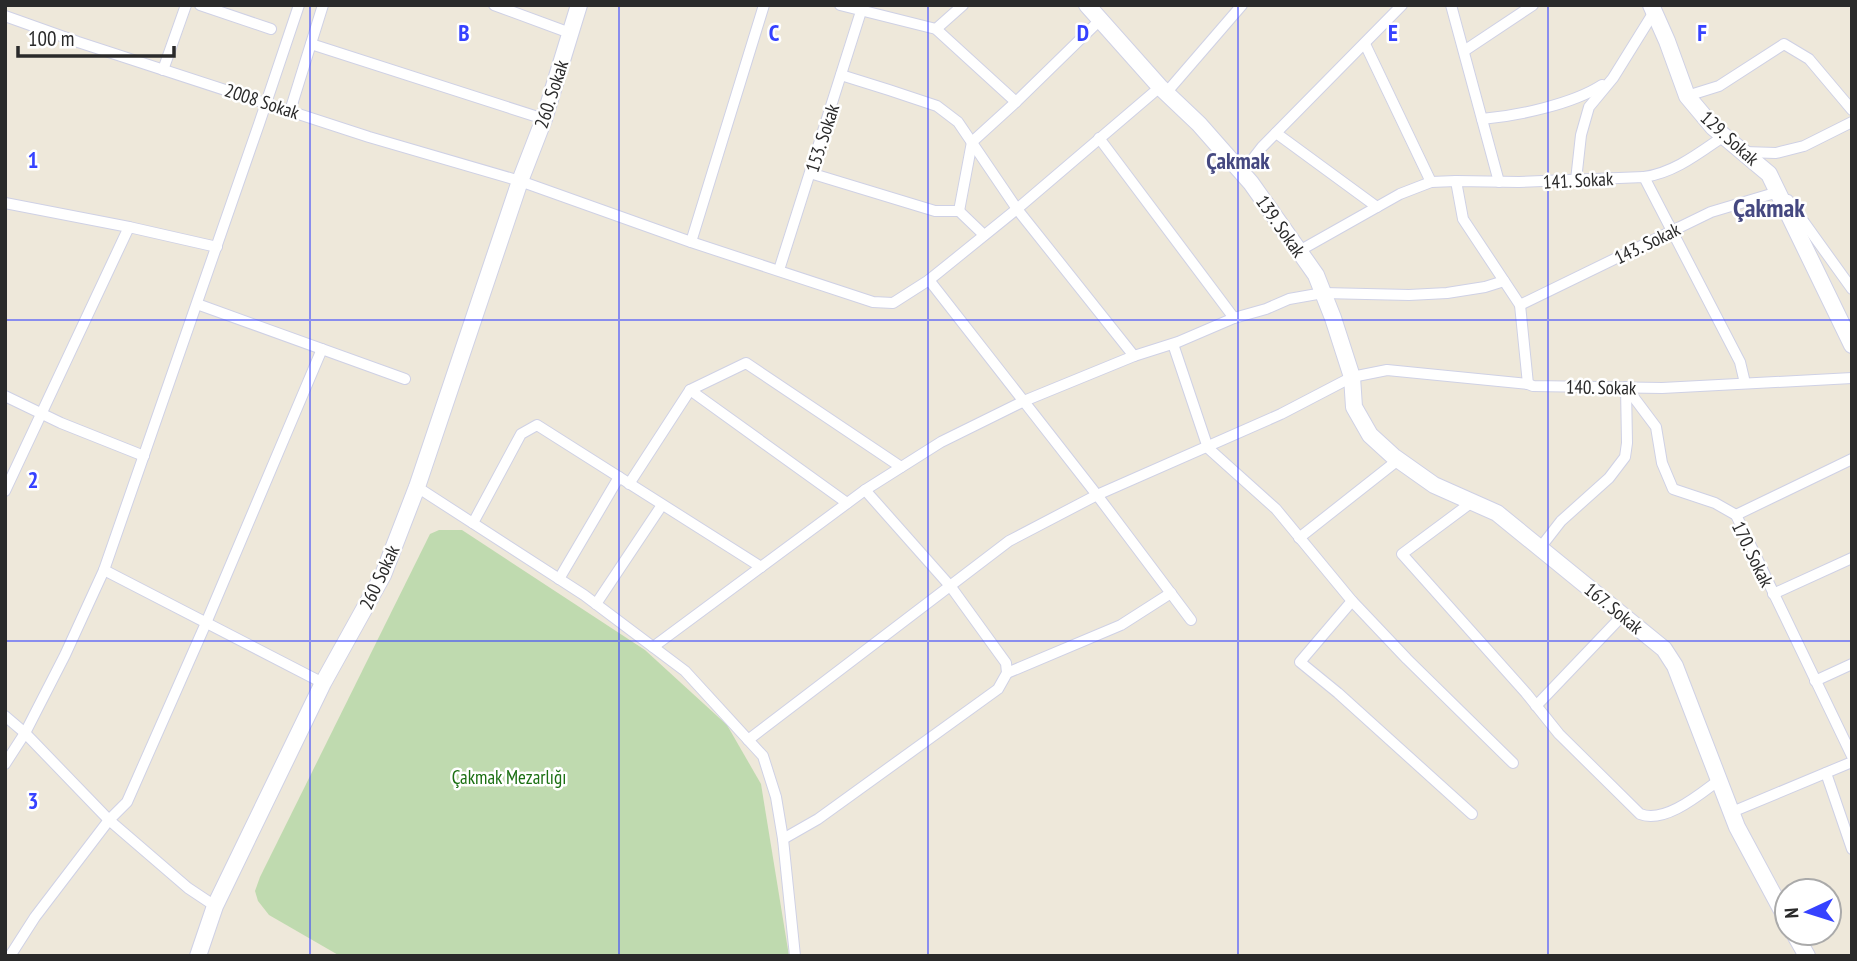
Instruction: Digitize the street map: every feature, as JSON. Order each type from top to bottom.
[{"type":"street","points":[[163,69],[186,5]]},
{"type":"street","points":[[200,5],[226,9],[271,29]]},
{"type":"street","points":[[5,764],[25,733],[65,655],[104,570],[299,5]]},
{"type":"street","points":[[290,111],[323,5]]},
{"type":"street","points":[[494,5],[570,33]]},
{"type":"street","name":"260. Sokak","points":[[520,181],[544,119],[579,5]]},
{"type":"street","points":[[691,242],[764,5]]},
{"type":"street","points":[[840,5],[862,7],[936,29],[1016,102]]},
{"type":"street","points":[[936,29],[963,5]]},
{"type":"street","name":"139. Sokak","points":[[1087,5],[1242,173],[1299,251],[1316,275],[1352,377]]},
{"type":"street","name":"2008 Sokak","points":[[5,16],[78,43],[369,137],[520,181],[691,242],[873,302],[893,303],[929,279],[1100,138],[1163,90],[1242,5]]},
{"type":"street","points":[[1242,173],[1262,147],[1402,5]]},
{"type":"street","points":[[1451,5],[1499,182]]},
{"type":"street","points":[[1464,51],[1533,5]]},
{"type":"street","name":"153. Sokak","points":[[779,270],[862,7]]},
{"type":"street","points":[[1576,180],[1581,135],[1589,107],[1613,78],[1652,9]]},
{"type":"street","name":"129. Sokak","points":[[1652,9],[1667,41],[1686,96],[1713,127],[1769,174],[1852,345]]},
{"type":"street","points":[[959,211],[972,142],[1100,20]]},
{"type":"street","points":[[311,44],[544,119]]},
{"type":"street","points":[[1365,44],[1431,182]]},
{"type":"street","points":[[1686,96],[1719,86],[1784,44],[1809,59],[1852,110]]},
{"type":"street","points":[[841,75],[937,106],[958,122],[1017,209],[1134,356]]},
{"type":"street","points":[[1482,120],[1509,117],[1586,95],[1613,78]]},
{"type":"street","points":[[1744,152],[1776,153],[1804,146],[1852,122]]},
{"type":"street","points":[[1276,133],[1377,207]]},
{"type":"street","name":"141. Sokak","points":[[1299,251],[1401,194],[1431,182],[1644,177],[1680,165],[1724,136]]},
{"type":"street","points":[[1100,138],[1234,318]]},
{"type":"street","points":[[810,173],[935,211],[959,211],[984,235]]},
{"type":"street","points":[[1769,174],[1852,289]]},
{"type":"street","points":[[1644,177],[1740,362],[1745,383]]},
{"type":"street","name":"260 Sokak","points":[[198,956],[215,906],[323,683],[383,575],[417,487],[520,181]]},
{"type":"street","points":[[1456,181],[1463,219],[1520,305],[1528,384]]},
{"type":"street","name":"143. Sokak","points":[[1520,305],[1711,212],[1778,192]]},
{"type":"street","points":[[5,203],[216,247]]},
{"type":"street","points":[[5,491],[129,227]]},
{"type":"street","points":[[929,279],[1191,620]]},
{"type":"street","points":[[653,647],[865,490],[941,442],[1024,401],[1134,356],[1173,344],[1234,318],[1289,299],[1323,293],[1447,293],[1486,287],[1504,281]]},
{"type":"street","points":[[197,304],[405,379]]},
{"type":"street","points":[[1173,344],[1208,448],[1276,509],[1352,601],[1513,763]]},
{"type":"street","points":[[10,956],[35,917],[109,820],[127,802],[322,349]]},
{"type":"street","points":[[559,579],[624,480],[690,390],[746,363],[901,467]]},
{"type":"street","name":"140. Sokak","points":[[748,740],[1009,541],[1097,495],[1208,448],[1352,377],[1387,370],[1533,386],[1662,388],[1852,378]]},
{"type":"street","name":"167. Sokak","points":[[1352,377],[1354,407],[1370,435],[1398,460],[1434,485],[1497,513],[1664,649],[1675,666],[1737,827],[1773,894]]},
{"type":"street","points":[[1540,548],[1562,521],[1609,478],[1625,457],[1626,387]]},
{"type":"street","name":"170. Sokak","points":[[1626,387],[1656,427],[1662,463],[1672,489],[1715,503],[1735,515],[1852,756]]},
{"type":"street","points":[[690,390],[847,503]]},
{"type":"street","points":[[5,396],[41,414],[144,456]]},
{"type":"street","points":[[473,523],[521,434],[537,425],[761,567]]},
{"type":"street","points":[[1735,515],[1852,459]]},
{"type":"street","points":[[1299,538],[1398,460]]},
{"type":"street","points":[[417,487],[596,604],[685,671],[763,756],[776,797],[786,857],[796,956]]},
{"type":"street","points":[[783,839],[818,820],[998,689],[1007,673],[1006,663],[951,587],[865,490]]},
{"type":"street","points":[[1472,502],[1402,554],[1559,734],[1640,814],[1647,817],[1685,805],[1719,780]]},
{"type":"street","points":[[596,604],[662,505]]},
{"type":"street","points":[[1773,594],[1852,558]]},
{"type":"street","points":[[104,570],[323,683]]},
{"type":"street","points":[[1007,673],[1121,625],[1171,593]]},
{"type":"street","points":[[1352,601],[1300,662],[1472,814]]},
{"type":"street","points":[[1536,706],[1623,615]]},
{"type":"street","points":[[1815,681],[1852,664]]},
{"type":"street","points":[[5,716],[25,733],[109,820],[188,888],[215,906]]},
{"type":"street","points":[[1732,813],[1852,762]]},
{"type":"street","points":[[1826,773],[1852,849]]},
{"type":"green space","name":"Çakmak Mezarlığı","points":[[439,530],[462,530],[645,650],[727,725],[761,784],[789,956],[340,956],[269,915],[258,901],[255,891],[260,877],[430,534]]},
{"type":"district","name":"Çakmak","points":[[1238,160]]},
{"type":"district","name":"Çakmak","points":[[1769,207]]}]
